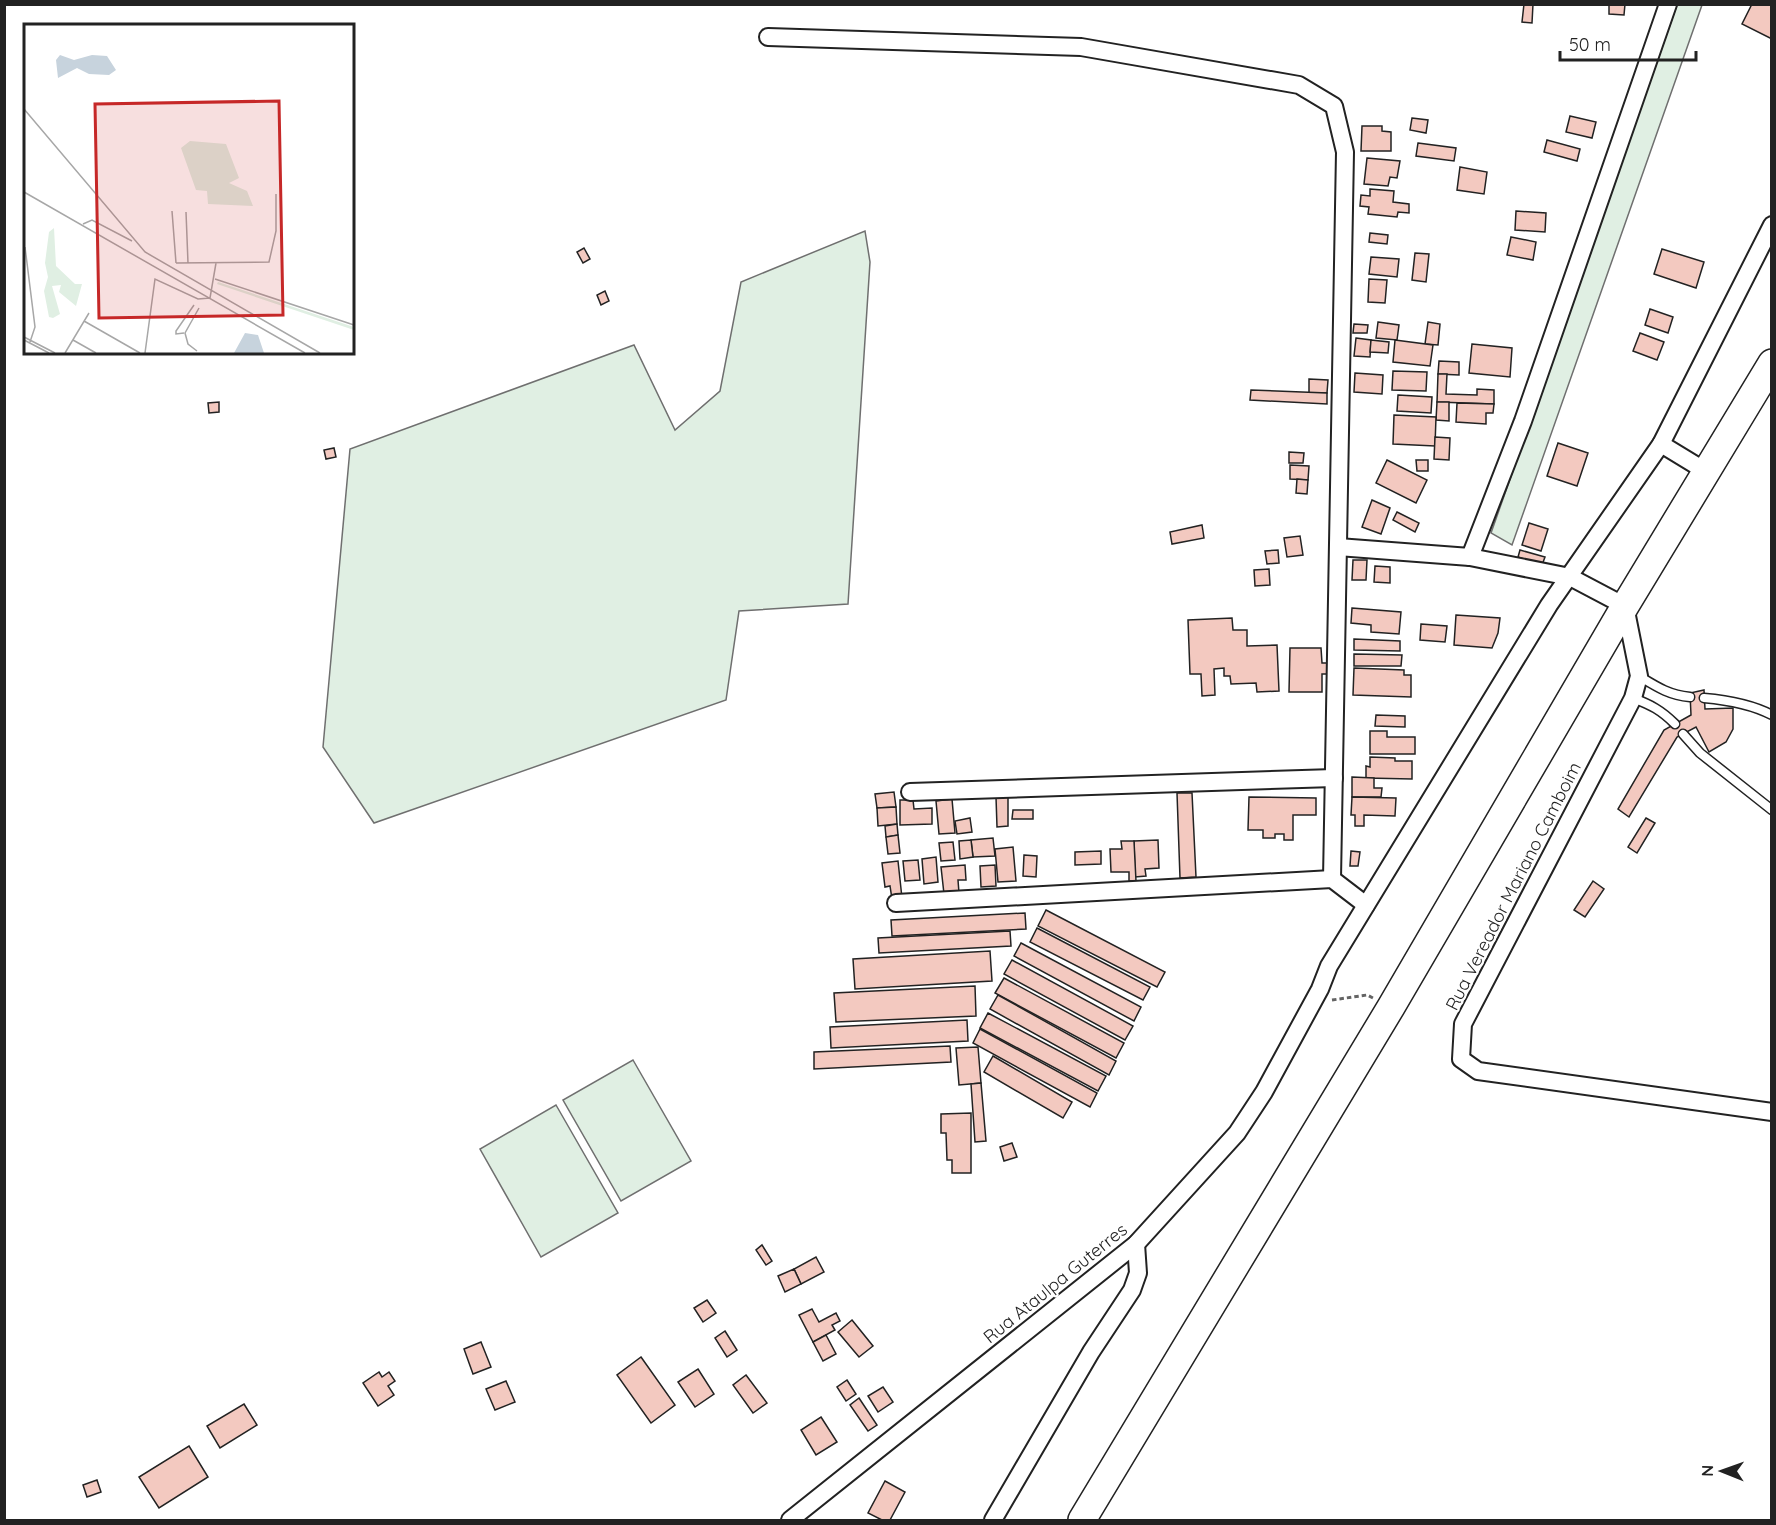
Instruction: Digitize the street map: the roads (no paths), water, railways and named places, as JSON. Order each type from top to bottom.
[{"type":"highway","points":[[1083,1521],[1625,606],[1772,363]]},
{"type":"street","points":[[1470,557],[1523,422],[1668,4]]},
{"type":"street","points":[[768,38],[1081,47],[1299,85],[1334,106],[1345,152],[1332,879]]},
{"type":"street","name":"Rua Ataulpa Guterres","points":[[790,1521],[1136,1244],[1237,1133],[1264,1092],[1320,989],[1329,966],[1549,604],[1661,444],[1772,225]]},
{"type":"street","points":[[1661,444],[1707,472]]},
{"type":"street","points":[[1338,548],[1470,557],[1570,577],[1625,606]]},
{"type":"street","name":"Rua Vereador Mariano Camboim","points":[[1625,606],[1639,676],[1633,698],[1463,1024],[1461,1059],[1478,1071],[1772,1112]]},
{"type":"street","points":[[910,792],[1334,778]]},
{"type":"street","points":[[896,903],[1332,879],[1366,905]]},
{"type":"street","points":[[993,1521],[1091,1352],[1132,1290],[1138,1273],[1136,1244]]},
{"type":"lane","points":[[1639,676],[1676,696],[1690,697]]},
{"type":"lane","points":[[1633,698],[1664,713],[1674,724]]},
{"type":"lane","points":[[1704,698],[1727,700],[1772,715]]},
{"type":"lane","points":[[1683,734],[1700,753],[1772,810]]}]
